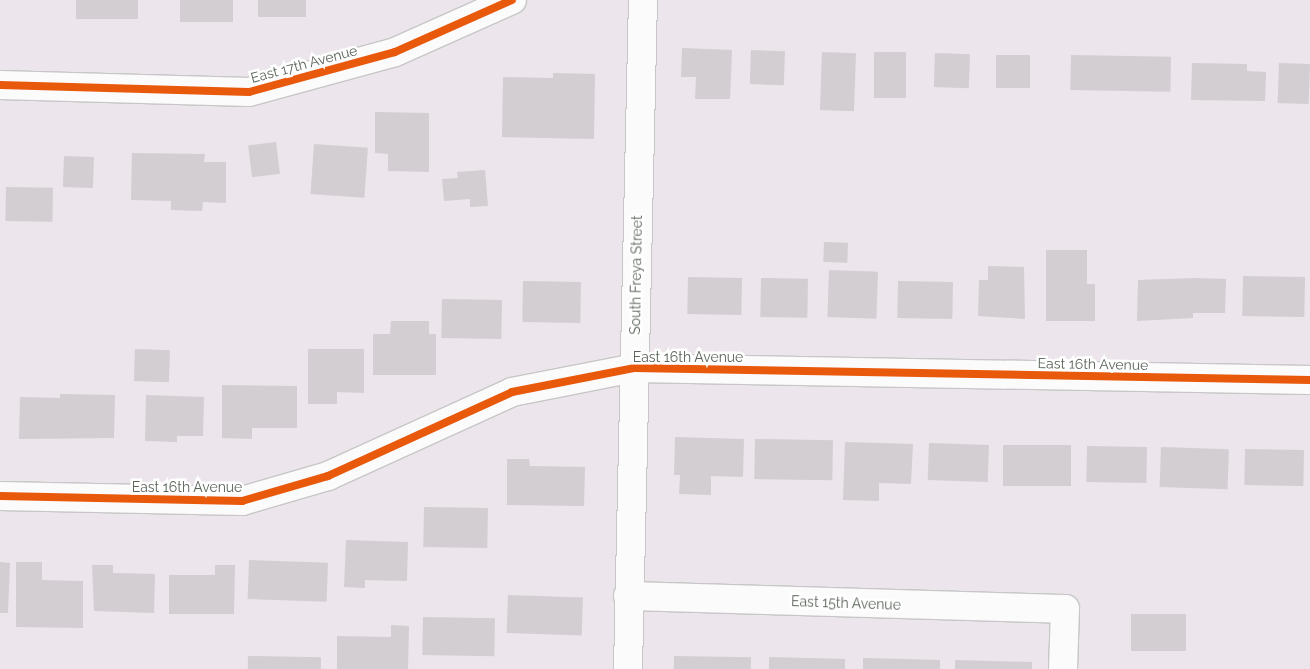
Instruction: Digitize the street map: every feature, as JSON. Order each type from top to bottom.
[{"type":"street","name":"East 17th Avenue","points":[[0,84],[249,92],[395,52],[512,0]]},
{"type":"street","name":"South Freya Street","points":[[627,669],[643,0]]},
{"type":"street","name":"East 16th Avenue","points":[[0,496],[242,501],[328,476],[512,392],[634,368],[1310,380]]},
{"type":"street","name":"East 15th Avenue","points":[[628,596],[1065,609],[1063,669]]},
{"type":"building","points":[[76,0],[138,0],[138,19],[76,19]]},
{"type":"building","points":[[180,0],[233,0],[233,22],[180,22]]},
{"type":"building","points":[[258,0],[306,0],[306,17],[258,17]]},
{"type":"building","points":[[682,48],[732,50],[730,99],[695,99],[696,77],[681,77]]},
{"type":"building","points":[[751,50],[785,51],[784,85],[750,84]]},
{"type":"building","points":[[822,52],[856,53],[854,111],[820,110]]},
{"type":"building","points":[[874,52],[906,52],[906,98],[874,98]]},
{"type":"building","points":[[935,53],[970,54],[969,88],[934,87]]},
{"type":"building","points":[[996,55],[1030,55],[1030,88],[996,88]]},
{"type":"building","points":[[1071,55],[1171,57],[1170,92],[1070,90]]},
{"type":"building","points":[[1192,63],[1247,64],[1247,71],[1266,72],[1265,101],[1191,100]]},
{"type":"building","points":[[1279,63],[1310,64],[1309,104],[1278,103]]},
{"type":"building","points":[[553,73],[595,74],[594,139],[502,137],[503,77],[553,78]]},
{"type":"building","points":[[375,112],[429,113],[429,172],[388,171],[388,154],[375,153]]},
{"type":"building","points":[[276,142],[280,174],[252,177],[248,145]]},
{"type":"building","points":[[314,144],[368,148],[364,198],[311,194]]},
{"type":"building","points":[[132,153],[205,154],[204,162],[226,162],[226,203],[203,202],[202,211],[171,210],[171,201],[131,200]]},
{"type":"building","points":[[64,156],[94,157],[93,188],[63,187]]},
{"type":"building","points":[[485,170],[488,206],[470,207],[470,199],[444,201],[442,179],[458,178],[457,172]]},
{"type":"building","points":[[6,187],[53,188],[52,222],[5,221]]},
{"type":"building","points":[[824,242],[848,243],[847,263],[823,262]]},
{"type":"building","points":[[1046,250],[1087,250],[1087,284],[1095,284],[1095,321],[1046,321]]},
{"type":"building","points":[[988,266],[1024,267],[1025,319],[978,316],[979,280],[988,280]]},
{"type":"building","points":[[829,270],[878,272],[876,319],[827,317]]},
{"type":"building","points":[[1243,276],[1305,277],[1304,317],[1242,316]]},
{"type":"building","points":[[688,277],[742,278],[741,315],[687,314]]},
{"type":"building","points":[[761,278],[808,279],[807,318],[760,317]]},
{"type":"building","points":[[1226,279],[1225,313],[1193,313],[1193,318],[1137,321],[1138,280]]},
{"type":"building","points":[[523,281],[581,282],[580,323],[522,322]]},
{"type":"building","points":[[898,281],[953,282],[952,319],[897,318]]},
{"type":"building","points":[[442,299],[502,300],[501,339],[441,338]]},
{"type":"building","points":[[391,321],[429,321],[429,334],[436,334],[436,375],[373,375],[373,334],[390,334]]},
{"type":"building","points":[[135,349],[170,350],[169,382],[134,381]]},
{"type":"building","points":[[308,349],[364,349],[364,393],[337,392],[337,404],[308,404]]},
{"type":"building","points":[[222,385],[297,386],[297,428],[252,428],[252,439],[222,438]]},
{"type":"building","points":[[60,394],[115,395],[114,438],[19,439],[20,397],[60,398]]},
{"type":"building","points":[[146,395],[204,397],[203,436],[177,436],[177,442],[145,441]]},
{"type":"building","points":[[675,437],[744,439],[743,477],[711,476],[711,495],[679,494],[680,475],[674,475]]},
{"type":"building","points":[[755,439],[833,440],[832,480],[754,479]]},
{"type":"building","points":[[845,442],[913,444],[911,484],[879,483],[879,501],[843,500]]},
{"type":"building","points":[[929,443],[989,445],[988,482],[928,480]]},
{"type":"building","points":[[1003,445],[1071,445],[1071,486],[1003,486]]},
{"type":"building","points":[[1087,446],[1147,447],[1146,483],[1086,482]]},
{"type":"building","points":[[1161,447],[1229,449],[1228,489],[1160,487]]},
{"type":"building","points":[[1245,449],[1304,450],[1303,486],[1244,485]]},
{"type":"building","points":[[507,459],[529,459],[530,466],[585,467],[584,506],[507,505]]},
{"type":"building","points":[[424,507],[488,508],[487,548],[423,547]]},
{"type":"building","points":[[346,540],[408,542],[407,581],[365,580],[365,588],[344,587]]},
{"type":"building","points":[[249,560],[328,563],[327,602],[248,599]]},
{"type":"building","points":[[0,562],[10,563],[8,613],[0,613]]},
{"type":"building","points":[[16,562],[42,562],[42,580],[83,581],[83,628],[16,627]]},
{"type":"building","points":[[92,565],[113,565],[113,573],[155,574],[154,613],[94,611]]},
{"type":"building","points":[[215,565],[235,565],[234,614],[169,614],[169,575],[215,575]]},
{"type":"building","points":[[508,595],[583,598],[582,636],[507,633]]},
{"type":"building","points":[[1131,614],[1186,614],[1186,651],[1131,651]]},
{"type":"building","points":[[423,617],[495,618],[494,656],[422,655]]},
{"type":"building","points":[[391,625],[409,626],[408,669],[337,669],[337,636],[391,637]]},
{"type":"building","points":[[248,656],[321,657],[321,669],[248,669]]},
{"type":"building","points":[[674,656],[751,657],[751,669],[674,669]]},
{"type":"building","points":[[769,657],[845,659],[845,669],[769,669]]},
{"type":"building","points":[[863,658],[940,660],[940,669],[863,669]]},
{"type":"building","points":[[955,660],[1032,662],[1032,669],[955,669]]},
{"type":"cycle path","points":[[0,85],[249,92],[395,52],[512,0]]},
{"type":"cycle path","points":[[0,496],[242,501],[328,476],[512,392],[634,368],[1310,380]]}]
